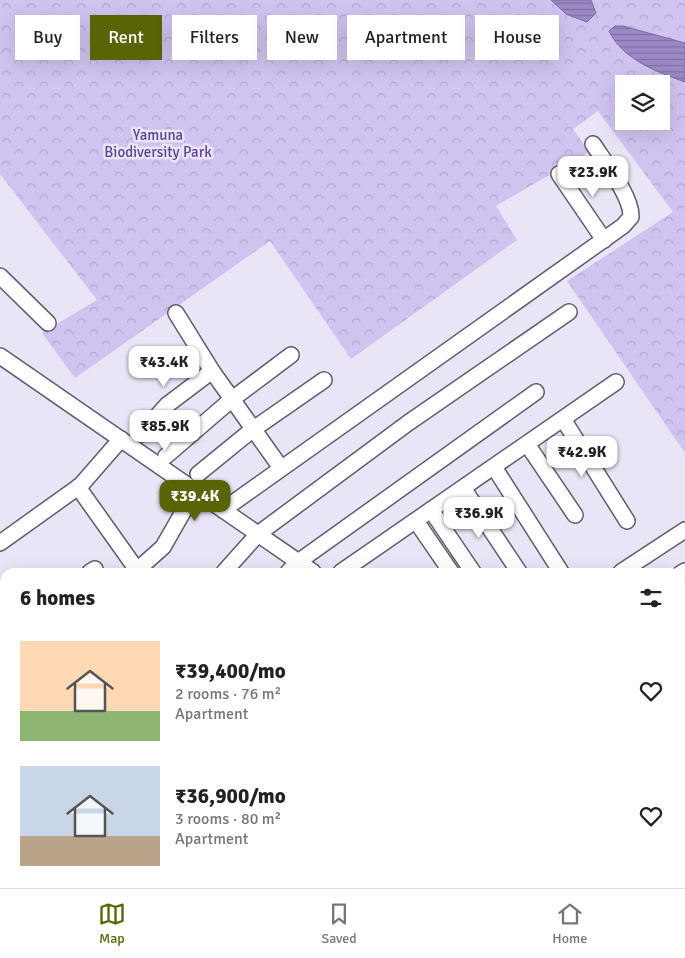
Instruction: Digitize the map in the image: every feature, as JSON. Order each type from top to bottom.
[{"type":"street","points":[[223,510],[623,226],[631,217],[632,211],[628,200],[593,144]]},
{"type":"street","points":[[558,174],[604,240]]},
{"type":"street","points":[[0,276],[48,323]]},
{"type":"street","points":[[228,568],[258,534],[408,423],[569,312]]},
{"type":"street","points":[[176,313],[231,400],[281,468]]},
{"type":"street","points":[[0,356],[258,534],[293,567],[536,392]]},
{"type":"street","points":[[166,456],[231,400],[291,356]]},
{"type":"street","points":[[141,434],[167,405],[212,371]]},
{"type":"street","points":[[198,474],[252,430],[324,380]]},
{"type":"street","points":[[346,568],[616,382]]},
{"type":"street","points":[[563,419],[627,522]]},
{"type":"street","points":[[0,543],[82,483],[121,439]]},
{"type":"street","points":[[527,444],[575,515]]},
{"type":"street","points":[[494,466],[558,568]]},
{"type":"street","points":[[82,483],[134,568]]},
{"type":"street","points":[[463,488],[516,568]]},
{"type":"street","points":[[140,568],[166,542],[195,491]]},
{"type":"street","points":[[431,510],[470,568]]},
{"type":"street","points":[[416,521],[448,568]]},
{"type":"street","points":[[627,568],[685,530]]},
{"type":"green space","name":"Yamuna Biodiversity Park","points":[[0,0],[685,0],[685,453],[567,281],[673,212],[598,111],[573,129],[589,152],[496,206],[517,240],[351,359],[270,241],[75,378],[42,333],[97,300],[0,174]]},
{"type":"shaded area","points":[[551,0],[591,0],[596,13],[587,22],[566,14]]},
{"type":"shaded area","points":[[615,26],[623,26],[685,43],[685,82],[652,69],[631,57],[615,41],[609,31]]}]
